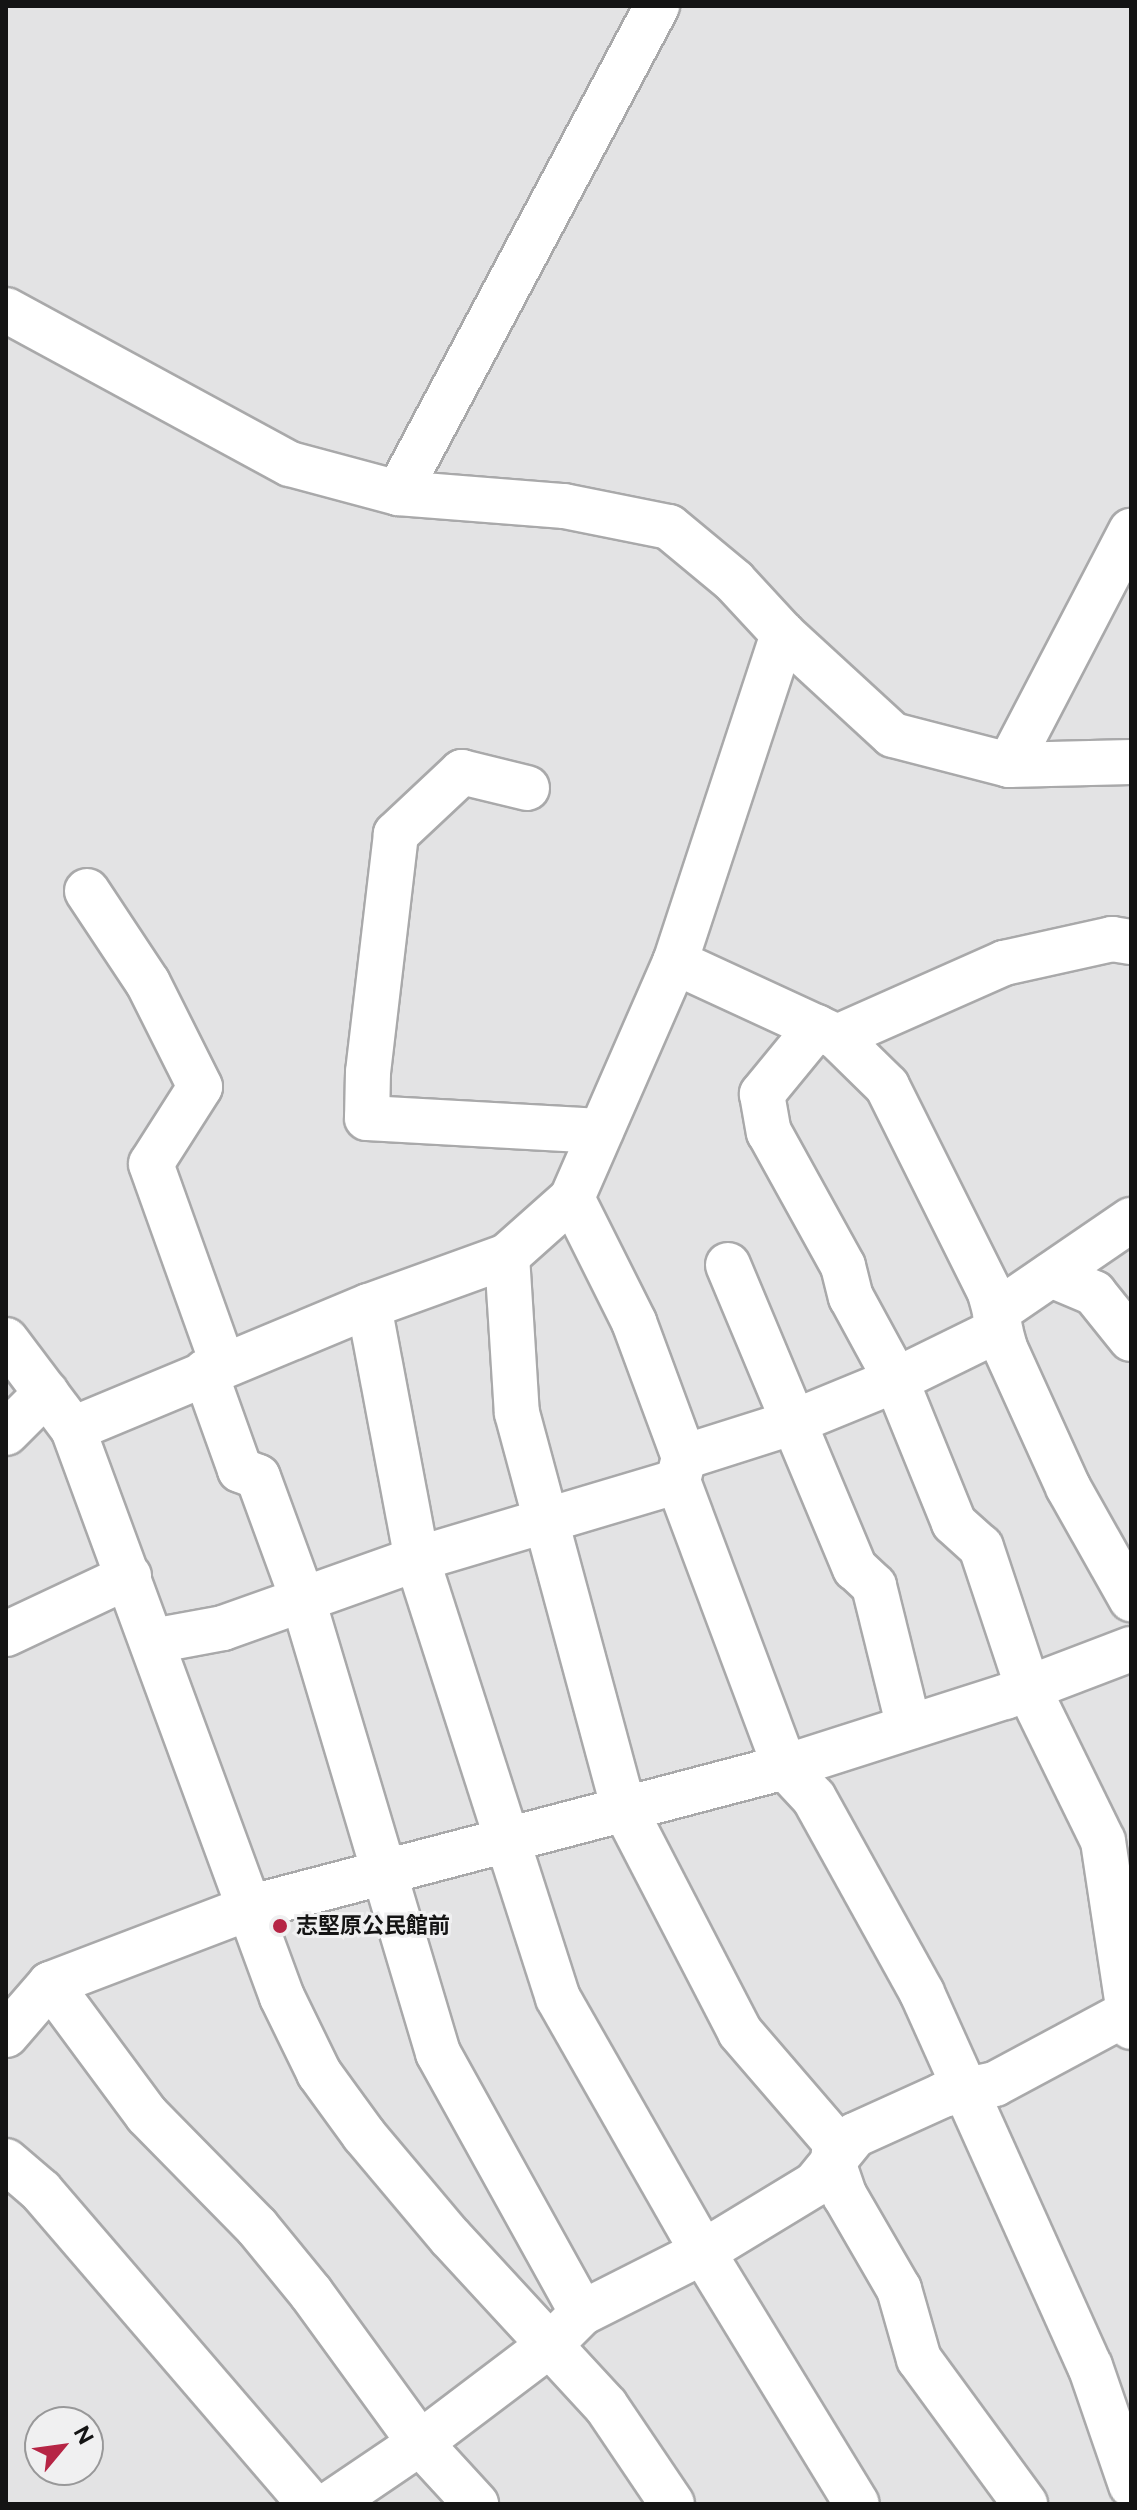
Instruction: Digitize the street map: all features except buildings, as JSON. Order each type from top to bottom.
[{"type":"street","points":[[398,493],[657,6]]},
{"type":"street","points":[[6,310],[290,464],[398,493],[564,506],[669,527],[734,581],[783,634],[893,735],[1009,765],[1131,762]]},
{"type":"street","points":[[1009,765],[1131,531]]},
{"type":"street","points":[[73,1429],[369,1306],[507,1256],[572,1198],[675,962],[783,634]]},
{"type":"street","points":[[527,788],[462,772],[396,834],[368,1072],[367,1118],[601,1131]]},
{"type":"street","points":[[87,891],[148,983],[200,1087],[151,1164],[214,1368],[240,1470],[258,1477],[303,1600],[438,2053],[606,2406],[672,2504]]},
{"type":"street","points":[[330,2504],[420,2443],[567,2328],[703,2252],[815,2184],[855,2135],[943,2095],[995,2084],[1130,2017],[1103,1841],[1028,1688],[981,1547],[954,1523],[896,1380],[851,1297],[843,1266],[769,1132],[762,1094],[827,1032],[1004,963],[1112,939],[1131,942]]},
{"type":"street","points":[[675,962],[827,1032],[887,1086],[990,1293],[997,1321],[1068,1487],[1131,1599]]},
{"type":"street","points":[[572,1198],[634,1322],[681,1469],[785,1767],[822,1812],[922,1993],[1090,2366],[1131,2485]]},
{"type":"street","points":[[153,1641],[223,1628],[417,1559],[543,1519],[681,1469],[896,1380],[997,1321],[1051,1275],[1131,1220]]},
{"type":"street","points":[[507,1256],[517,1413],[543,1519],[623,1806],[740,2032],[835,2142],[833,2162],[845,2196],[899,2289],[919,2359],[1025,2504]]},
{"type":"street","points":[[728,1265],[791,1423],[855,1568],[874,1586],[909,1727]]},
{"type":"street","points":[[1051,1275],[1094,1293],[1131,1339]]},
{"type":"street","points":[[369,1306],[417,1559],[504,1839],[558,1998],[703,2252],[857,2504]]},
{"type":"street","points":[[6,1340],[73,1429],[252,1907],[282,1997],[319,2073],[364,2135],[450,2237],[567,2328]]},
{"type":"street","points":[[6,1433],[46,1393]]},
{"type":"street","points":[[6,1634],[129,1576]]},
{"type":"street","points":[[6,2035],[50,1984],[252,1907],[623,1806],[785,1767],[1028,1688],[1131,1649]]},
{"type":"street","points":[[50,1984],[147,2115],[257,2227],[311,2293],[420,2443],[476,2504]]},
{"type":"street","points":[[6,2161],[41,2191],[310,2504]]},
{"type":"place","name":"志堅原公民館前","points":[[280,1926]]}]
